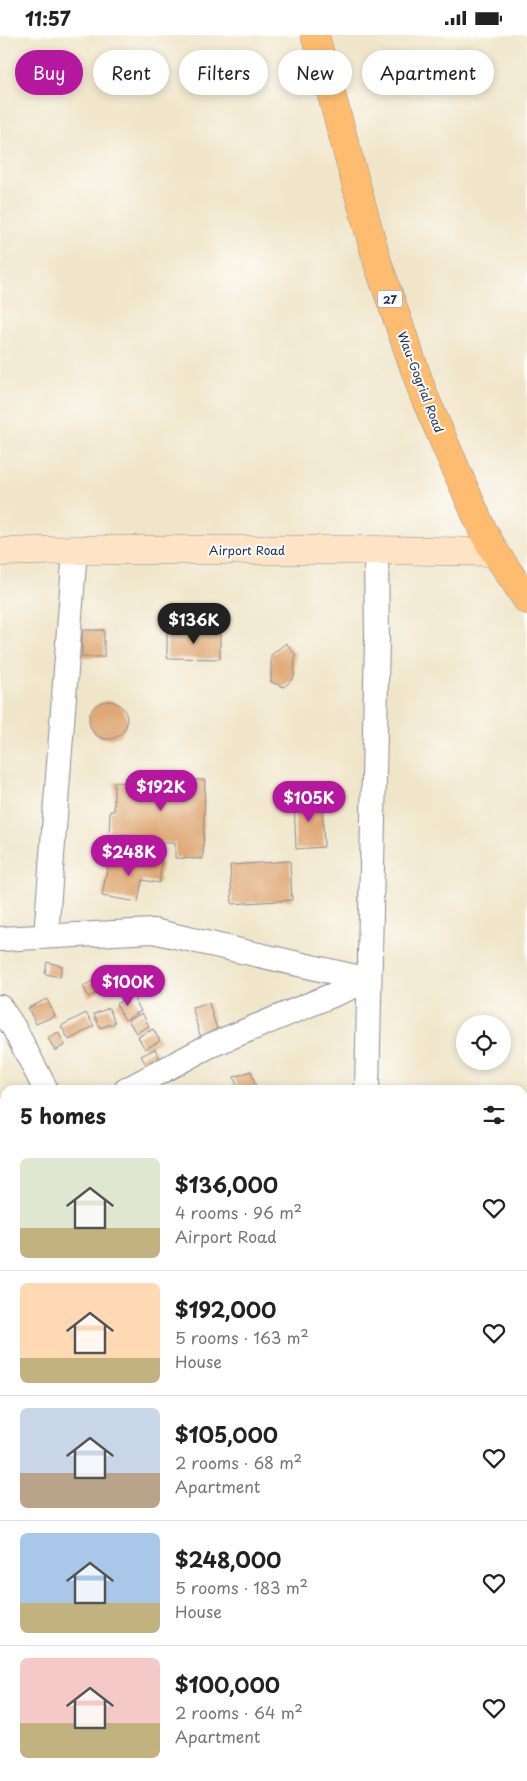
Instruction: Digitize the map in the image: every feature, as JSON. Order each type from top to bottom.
[{"type":"main road","name":"Wau-Gogrial Road","points":[[315,35],[378,264],[424,397],[483,531],[494,552],[527,601]]},
{"type":"street","name":"Airport Road","points":[[0,552],[74,550],[376,550],[494,552]]},
{"type":"street","points":[[46,936],[74,550]]},
{"type":"street","points":[[367,1085],[377,640],[376,550]]},
{"type":"street","points":[[0,939],[153,931],[369,980]]},
{"type":"street","points":[[135,1085],[209,1046],[369,980]]},
{"type":"street","points":[[0,1007],[14,1028],[43,1085]]},
{"type":"building","points":[[82,630],[104,630],[104,657],[82,657]]},
{"type":"building","points":[[167,632],[220,633],[220,659],[167,658]]},
{"type":"building","points":[[286,643],[295,654],[294,678],[284,687],[271,682],[271,655]]},
{"type":"building","points":[[108,701],[115,702],[121,707],[126,713],[126,727],[121,733],[115,738],[108,739],[101,738],[95,733],[90,727],[89,720],[90,713],[95,707],[101,702]]},
{"type":"building","points":[[134,772],[171,772],[171,779],[205,780],[203,859],[175,858],[175,843],[154,843],[154,846],[136,845],[137,836],[109,835],[110,811],[114,811],[114,782],[134,783]]},
{"type":"building","points":[[322,798],[324,847],[296,849],[294,799]]},
{"type":"building","points":[[110,853],[162,863],[159,883],[142,880],[138,902],[102,896]]},
{"type":"building","points":[[290,861],[292,900],[232,904],[230,865]]},
{"type":"building","points":[[47,962],[62,966],[60,977],[45,974]]},
{"type":"building","points":[[94,980],[100,991],[89,997],[83,986]]},
{"type":"building","points":[[132,995],[141,1011],[125,1020],[116,1004]]},
{"type":"building","points":[[47,999],[55,1016],[36,1024],[28,1008]]},
{"type":"building","points":[[209,1003],[218,1033],[201,1038],[192,1007]]},
{"type":"building","points":[[109,1008],[115,1023],[100,1028],[94,1014]]},
{"type":"building","points":[[86,1013],[94,1026],[69,1040],[61,1026]]},
{"type":"building","points":[[142,1013],[149,1026],[136,1033],[128,1020]]},
{"type":"building","points":[[153,1029],[160,1041],[145,1049],[138,1037]]},
{"type":"building","points":[[58,1032],[65,1045],[55,1051],[48,1038]]},
{"type":"building","points":[[155,1049],[161,1061],[148,1068],[141,1056]]},
{"type":"building","points":[[251,1071],[255,1085],[236,1085],[234,1077]]}]
